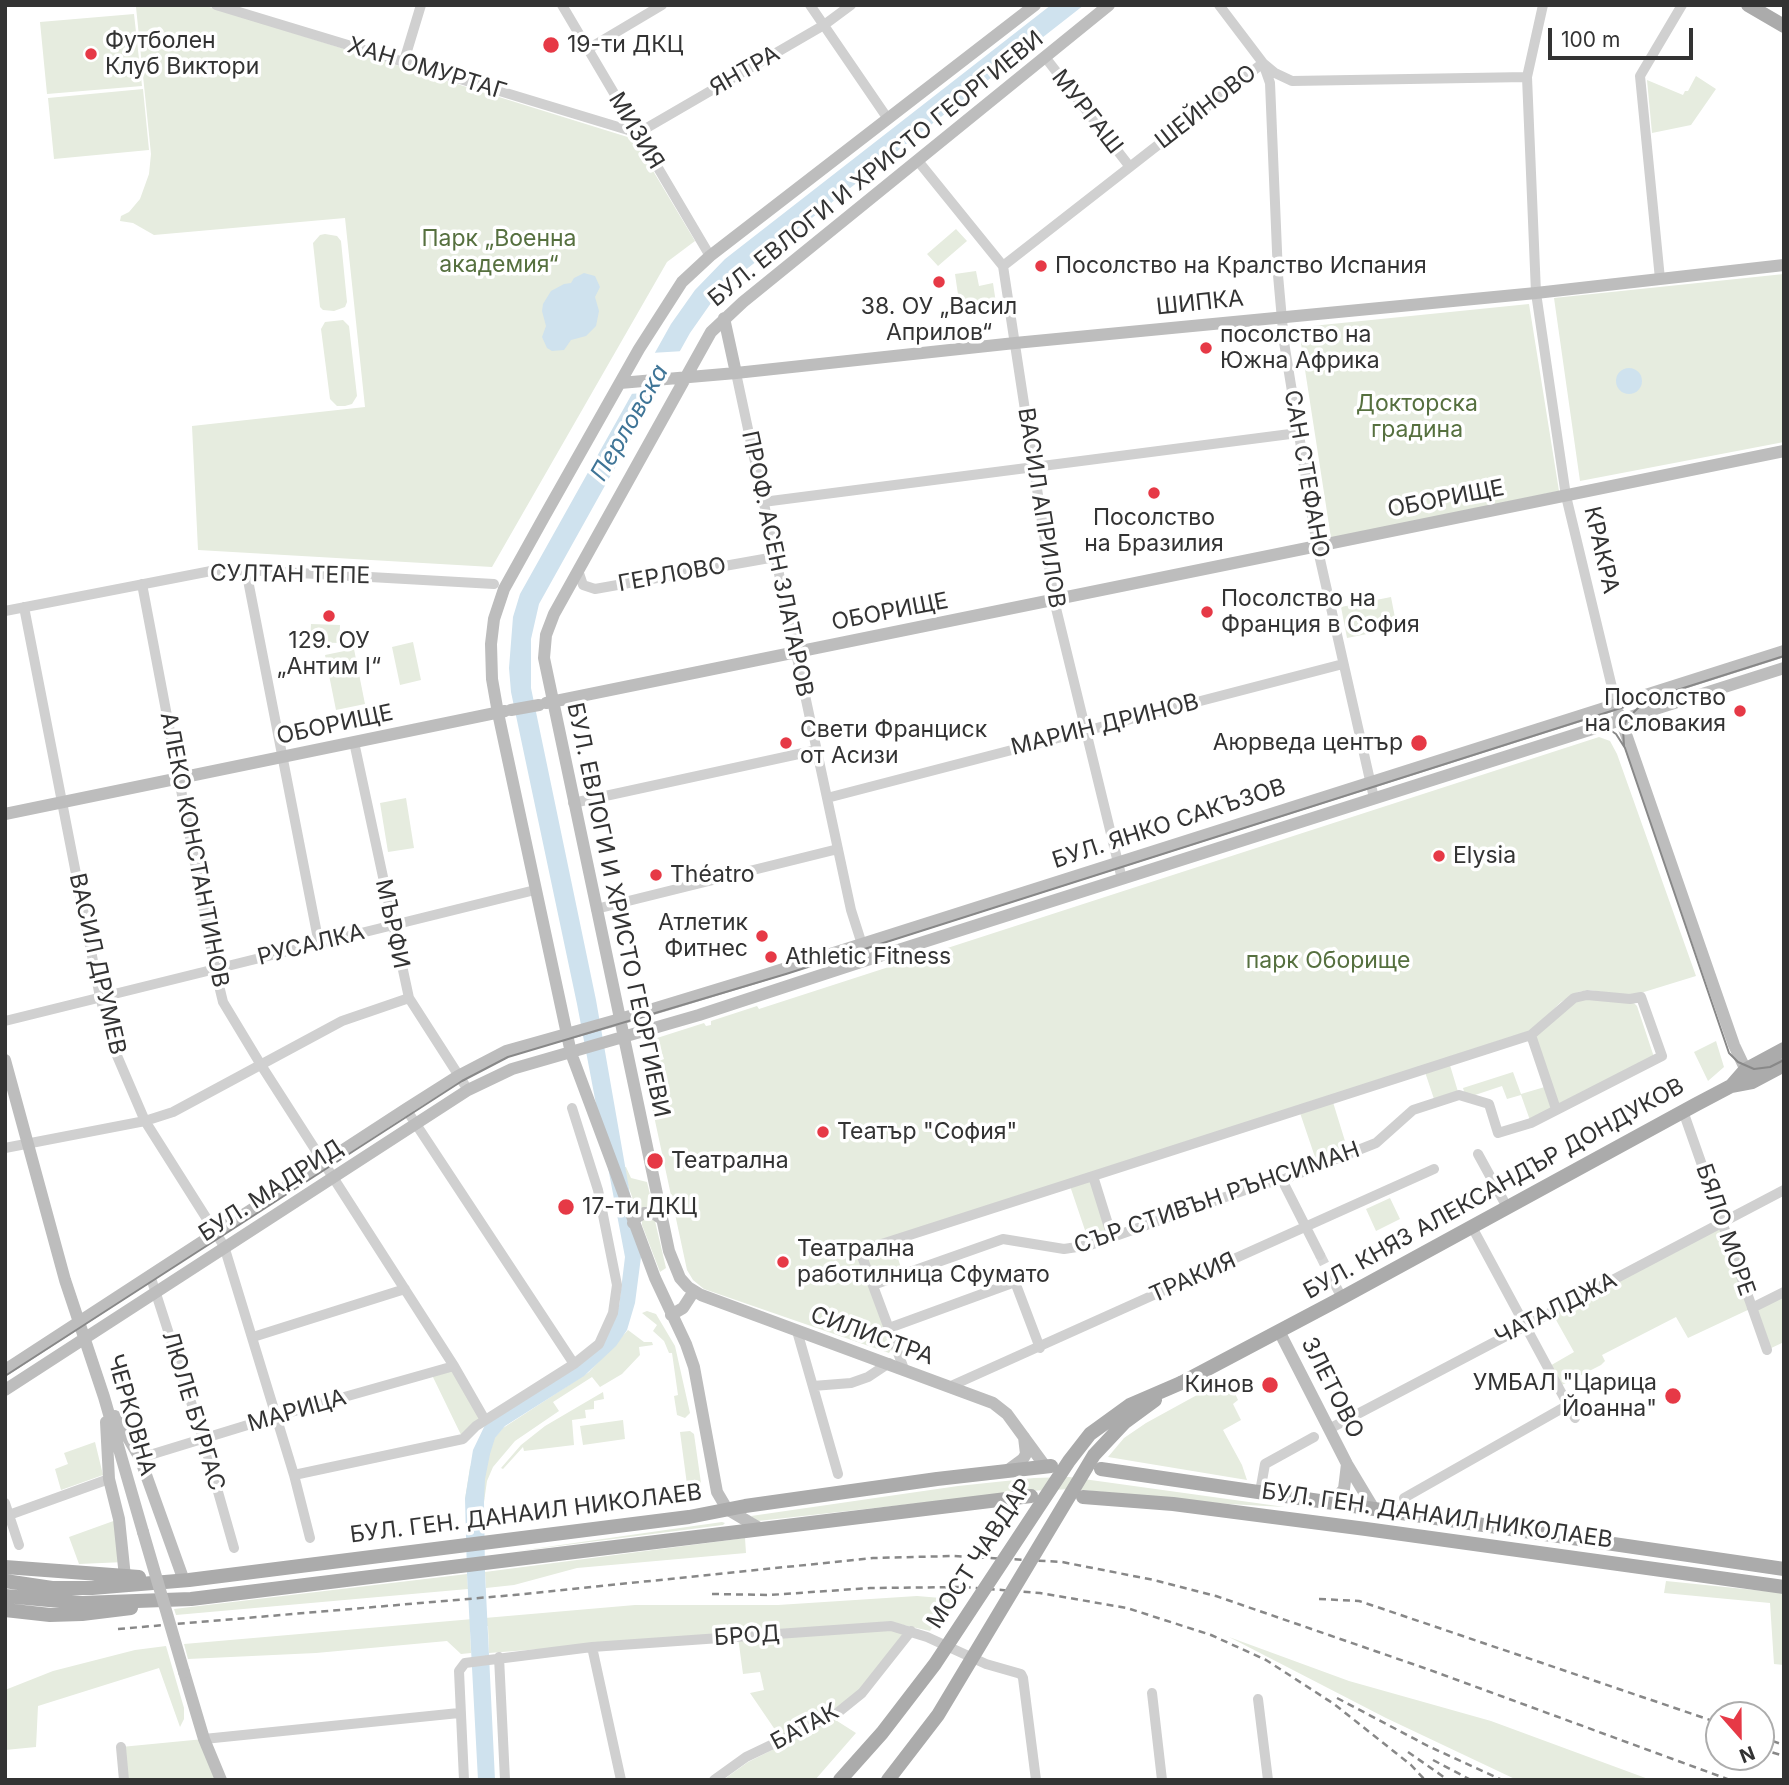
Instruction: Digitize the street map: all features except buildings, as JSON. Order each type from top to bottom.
[{"type":"main road","name":"БУЛ. ЕВЛОГИ И ХРИСТО ГЕОРГИЕВИ","points":[[727,1509],[717,1492],[694,1367],[633,1223],[566,1034],[498,713],[492,678],[491,644],[494,619],[504,589],[659,315],[682,282],[710,256],[1035,5]]},
{"type":"main road","name":"БУЛ. ЕВЛОГИ И ХРИСТО ГЕОРГИЕВИ","points":[[694,1291],[683,1282],[674,1267],[573,803],[545,703],[546,635],[554,614],[711,332],[724,318],[1109,5]]},
{"type":"main road","points":[[1748,5],[1784,26]]},
{"type":"main road","name":"ШИПКА","points":[[620,383],[1536,293],[1784,265]]},
{"type":"main road","points":[[724,318],[736,373]]},
{"type":"main road","name":"ОБОРИЩЕ","points":[[5,814],[1784,451]]},
{"type":"main road","name":"БУЛ. ЯНКО САКЪЗОВ","points":[[566,1034],[862,944],[1784,651]]},
{"type":"main road","name":"БУЛ. ЯНКО САКЪЗОВ","points":[[571,1053],[1784,668]]},
{"type":"main road","name":"КРАКРА","points":[[1616,704],[1734,1045],[1748,1076]]},
{"type":"main road","name":"БУЛ. МАДРИД","points":[[6,1369],[215,1231],[458,1076],[506,1051],[566,1034]]},
{"type":"main road","name":"БУЛ. КНЯЗ АЛЕКСАНДЪР ДОНДУКОВ","points":[[1279,1331],[1731,1086],[1784,1049]]},
{"type":"main road","name":"БУЛ. МАДРИД","points":[[5,1390],[468,1090],[512,1069],[571,1053]]},
{"type":"main road","name":"ЧЕРКОВНА","points":[[5,1060],[68,1288],[104,1397],[204,1739],[222,1780]]},
{"type":"main road","name":"БУЛ. КНЯЗ АЛЕКСАНДЪР ДОНДУКОВ","points":[[1748,1076],[1784,1065]]},
{"type":"main road","points":[[633,1223],[644,1213],[653,1213],[662,1219]]},
{"type":"main road","points":[[68,1288],[87,1303],[108,1302]]},
{"type":"main road","points":[[671,1315],[683,1308],[694,1291]]},
{"type":"main road","name":"СИЛИСТРА","points":[[694,1291],[993,1403],[1007,1414],[1048,1466]]},
{"type":"main road","name":"МОСТ ЧАВДАР","points":[[840,1780],[882,1733],[935,1664],[1069,1461],[1090,1434],[1130,1405],[1181,1383],[1279,1331]]},
{"type":"main road","name":"ЗЛЕТОВО","points":[[1279,1331],[1347,1464],[1374,1509]]},
{"type":"main road","name":"МОСТ ЧАВДАР","points":[[888,1780],[938,1716],[1094,1455],[1125,1422],[1181,1383]]},
{"type":"main road","points":[[5,1567],[186,1579],[139,1458],[104,1397]]},
{"type":"main road","points":[[104,1397],[109,1479],[118,1519],[125,1577]]},
{"type":"main road","points":[[1007,1470],[1026,1454],[1024,1437]]},
{"type":"main road","name":"ЗЛЕТОВО","points":[[1328,1502],[1344,1489],[1347,1464]]},
{"type":"main road","name":"БУЛ. ГЕН. ДАНАИЛ НИКОЛАЕВ","points":[[5,1581],[52,1588],[92,1588],[186,1579],[688,1517],[727,1509],[1048,1466]]},
{"type":"main road","name":"БУЛ. ГЕН. ДАНАИЛ НИКОЛАЕВ","points":[[1101,1469],[1784,1569]]},
{"type":"main road","name":"БУЛ. ГЕН. ДАНАИЛ НИКОЛАЕВ","points":[[5,1596],[82,1602],[191,1599],[1031,1496]]},
{"type":"main road","name":"БУЛ. ГЕН. ДАНАИЛ НИКОЛАЕВ","points":[[1083,1497],[1173,1504],[1372,1529],[1784,1587]]},
{"type":"main road","points":[[727,1509],[759,1528]]},
{"type":"main road","points":[[1333,1524],[1374,1509],[1372,1529]]},
{"type":"main road","points":[[5,1610],[50,1615],[82,1614],[191,1599]]},
{"type":"street","name":"ХАН ОМУРТАГ","points":[[216,5],[638,133]]},
{"type":"street","points":[[404,61],[421,5]]},
{"type":"street","name":"МИЗИЯ","points":[[562,5],[710,256]]},
{"type":"street","points":[[588,49],[662,5]]},
{"type":"street","points":[[810,5],[888,119]]},
{"type":"street","name":"ЯНТРА","points":[[638,133],[824,25],[850,5]]},
{"type":"street","points":[[1219,5],[1263,63]]},
{"type":"street","name":"КРАКРА","points":[[1543,5],[1527,77],[1536,293],[1566,496],[1616,704]]},
{"type":"street","points":[[1660,279],[1640,76],[1682,5]]},
{"type":"street","name":"МУРГАШ","points":[[1045,57],[1130,167]]},
{"type":"street","name":"ШЕЙНОВО","points":[[1003,266],[1263,63],[1275,73],[1292,81],[1527,77]]},
{"type":"street","name":"САН СТЕФАНО","points":[[1263,63],[1270,83],[1281,317],[1298,433],[1317,546],[1374,798]]},
{"type":"street","points":[[918,161],[1003,266]]},
{"type":"street","name":"ВАСИЛ АПРИЛОВ","points":[[1003,266],[1054,600],[1122,879]]},
{"type":"street","name":"ПРОФ. АСЕН ЗЛАТАРОВ","points":[[736,373],[851,910],[867,960]]},
{"type":"street","points":[[763,502],[1298,433]]},
{"type":"street","name":"ГЕРЛОВО","points":[[579,573],[583,585],[595,589],[775,557]]},
{"type":"street","points":[[246,570],[319,944]]},
{"type":"street","name":"СУЛТАН ТЕПЕ","points":[[5,611],[211,571],[246,570],[479,581],[494,584]]},
{"type":"street","name":"АЛЕКО КОНСТАНТИНОВ","points":[[142,584],[223,1002],[454,1366],[485,1420]]},
{"type":"street","name":"ВАСИЛ ДРУМЕВ","points":[[24,607],[60,803],[100,998],[115,1051],[145,1121],[224,1246],[277,1416],[310,1538]]},
{"type":"street","name":"МАРИН ДРИНОВ","points":[[827,798],[1343,664]]},
{"type":"street","name":"МЪРФИ","points":[[355,742],[409,998],[468,1090]]},
{"type":"street","points":[[573,803],[817,750]]},
{"type":"street","points":[[596,909],[838,849]]},
{"type":"street","name":"РУСАЛКА","points":[[5,1021],[535,890]]},
{"type":"street","name":"СЪР СТИВЪН РЪНСИМАН","points":[[873,1285],[1003,1239],[1064,1249],[1090,1245],[1262,1184],[1282,1180],[1376,1143],[1413,1110],[1459,1095],[1489,1104],[1498,1133],[1531,1123],[1662,1056],[1641,997],[1630,999],[1587,995],[1574,998],[1531,1035]]},
{"type":"street","points":[[5,1147],[145,1121],[173,1112],[342,1021],[409,998]]},
{"type":"street","points":[[904,1369],[860,1251],[1531,1035],[1556,1109]]},
{"type":"street","points":[[294,1475],[463,1439],[485,1420],[574,1364],[599,1344],[613,1313],[617,1285],[598,1190],[572,1108]]},
{"type":"street","points":[[406,1109],[574,1364]]},
{"type":"street","name":"БЯЛО МОРЕ","points":[[1683,1111],[1767,1350]]},
{"type":"street","points":[[1478,1154],[1507,1207]]},
{"type":"street","name":"ТРАКИЯ","points":[[951,1386],[1434,1169]]},
{"type":"street","points":[[1093,1176],[1112,1237]]},
{"type":"street","points":[[1282,1180],[1320,1255]]},
{"type":"street","name":"ЧАТАЛДЖА","points":[[1329,1429],[1784,1190]]},
{"type":"street","points":[[1472,1227],[1575,1418]]},
{"type":"street","points":[[1329,1273],[1342,1298]]},
{"type":"street","name":"ЛЮЛЕ БУРГАС","points":[[150,1275],[203,1438],[234,1548]]},
{"type":"street","points":[[889,1328],[1014,1282],[1040,1348]]},
{"type":"street","points":[[253,1337],[405,1289]]},
{"type":"street","points":[[1752,1308],[1784,1292]]},
{"type":"street","points":[[797,1331],[838,1474]]},
{"type":"street","points":[[813,1386],[851,1384],[888,1363]]},
{"type":"street","name":"МАРИЦА","points":[[139,1458],[454,1366]]},
{"type":"street","points":[[1404,1498],[1568,1405]]},
{"type":"street","points":[[1260,1492],[1265,1464],[1314,1437]]},
{"type":"street","points":[[9,1515],[109,1479]]},
{"type":"street","points":[[5,1503],[19,1545]]},
{"type":"street","name":"БРОД","points":[[459,1713],[459,1671],[468,1662],[592,1647],[891,1626],[911,1631],[983,1662],[1021,1674],[1036,1780]]},
{"type":"street","name":"БАТАК","points":[[715,1780],[746,1757],[836,1714],[862,1693],[911,1631]]},
{"type":"street","points":[[592,1647],[621,1780]]},
{"type":"street","points":[[495,1658],[505,1780]]},
{"type":"street","points":[[1152,1693],[1162,1780]]},
{"type":"street","points":[[1258,1699],[1268,1780]]},
{"type":"street","points":[[204,1739],[459,1713],[464,1780]]},
{"type":"street","points":[[121,1747],[124,1780]]},
{"type":"green space","name":"Парк „Военна академия“","points":[[132,5],[203,5],[634,139],[695,241],[667,262],[492,567],[198,550],[192,426],[365,407],[345,218],[154,235],[133,223],[120,221],[121,216],[129,212],[140,199],[149,174],[151,154],[136,7]]},
{"type":"green space","name":"Футболен Клуб Виктори","points":[[134,14],[142,86],[47,94],[40,22]]},
{"type":"green space","points":[[1696,76],[1716,89],[1691,125],[1652,133],[1647,80],[1683,95]]},
{"type":"green space","points":[[143,89],[149,150],[54,159],[48,98]]},
{"type":"green space","points":[[956,229],[967,241],[938,266],[927,254]]},
{"type":"green space","points":[[320,235],[337,236],[341,241],[347,302],[345,307],[334,311],[320,307],[313,243]]},
{"type":"green space","points":[[976,271],[979,286],[993,283],[997,310],[961,315],[955,274]]},
{"type":"green space","points":[[1784,274],[1784,442],[1580,481],[1554,298]]},
{"type":"green space","name":"Докторска градина","points":[[1529,304],[1559,491],[1331,538],[1299,331],[1302,327]]},
{"type":"green space","points":[[343,320],[349,326],[357,396],[352,404],[337,406],[330,399],[321,329],[325,322]]},
{"type":"green space","points":[[1391,597],[1397,628],[1347,638],[1341,607]]},
{"type":"green space","points":[[311,624],[340,625],[339,643],[310,642]]},
{"type":"green space","points":[[413,642],[421,680],[400,685],[392,647]]},
{"type":"green space","points":[[354,649],[365,704],[336,710],[325,655]]},
{"type":"green space","name":"парк Оборище","points":[[1599,737],[1610,741],[1617,754],[1696,976],[1631,996],[1589,990],[1578,992],[1561,1002],[1532,1030],[855,1249],[892,1348],[889,1353],[704,1289],[693,1280],[687,1270],[645,1074],[645,1063],[649,1062],[650,1065],[664,1059],[657,1038],[704,1023],[706,1026],[711,1025],[711,1021],[757,1006],[759,1009]]},
{"type":"green space","points":[[406,798],[414,848],[388,852],[380,803]]},
{"type":"green space","points":[[1574,998],[1630,999],[1637,1006],[1655,1060],[1531,1123],[1521,1095],[1507,1099],[1502,1086],[1466,1098],[1463,1088],[1513,1072],[1521,1094],[1548,1086],[1531,1035]]},
{"type":"green space","points":[[1716,1041],[1724,1067],[1708,1081],[1694,1052]]},
{"type":"green space","points":[[1449,1062],[1459,1095],[1435,1102],[1424,1069]]},
{"type":"green space","points":[[1332,1099],[1349,1154],[1318,1166],[1299,1110]]},
{"type":"green space","points":[[599,1102],[624,1167],[631,1178],[647,1182],[653,1207],[637,1211]]},
{"type":"green space","points":[[1093,1176],[1112,1237],[1090,1245],[1069,1183]]},
{"type":"green space","points":[[1390,1198],[1400,1219],[1376,1231],[1366,1209]]},
{"type":"green space","points":[[647,1216],[655,1221],[666,1268],[660,1272],[642,1225]]},
{"type":"green space","points":[[1722,1224],[1752,1308],[1688,1338],[1676,1317],[1602,1355],[1605,1361],[1601,1365],[1558,1387],[1548,1367],[1574,1352],[1551,1311]]},
{"type":"green space","points":[[893,1243],[903,1274],[875,1284],[864,1252]]},
{"type":"green space","points":[[1784,1292],[1784,1342],[1767,1350],[1752,1308]]},
{"type":"green space","points":[[647,1311],[656,1314],[675,1346],[690,1413],[685,1418],[677,1415],[674,1396],[678,1395],[672,1353],[669,1353],[664,1341],[653,1331],[657,1325],[642,1313]]},
{"type":"green space","points":[[628,1330],[653,1345],[639,1347],[640,1355],[622,1374],[600,1387],[592,1377],[553,1402],[559,1411],[515,1441],[493,1467],[487,1481],[484,1502],[465,1499],[470,1467],[503,1428],[589,1372]]},
{"type":"green space","points":[[454,1366],[485,1420],[463,1439],[431,1373]]},
{"type":"green space","points":[[1228,1378],[1238,1400],[1233,1404],[1241,1420],[1223,1430],[1247,1480],[1108,1457],[1124,1438],[1146,1423]]},
{"type":"green space","points":[[603,1392],[604,1399],[594,1401],[594,1409],[585,1410],[586,1418],[572,1420],[574,1445],[524,1451],[523,1447],[503,1469],[501,1468],[521,1445],[545,1426]]},
{"type":"green space","points":[[623,1420],[625,1439],[583,1445],[580,1426]]},
{"type":"green space","points":[[690,1431],[694,1434],[702,1490],[688,1492],[680,1432]]},
{"type":"green space","points":[[95,1442],[103,1475],[61,1490],[55,1469],[68,1464],[64,1453]]},
{"type":"green space","points":[[1069,1477],[1285,1507],[1072,1489],[1028,1491],[758,1521],[751,1516],[958,1486]]},
{"type":"green space","points":[[119,1519],[125,1562],[79,1564],[69,1537]]},
{"type":"green space","points":[[725,1523],[723,1525],[511,1552]]},
{"type":"green space","points":[[745,1538],[746,1553],[577,1568],[514,1585],[486,1588],[485,1572]]},
{"type":"green space","points":[[467,1574],[468,1589],[176,1615],[174,1609]]},
{"type":"green space","points":[[1666,1581],[1784,1593],[1784,1665],[1774,1664],[1770,1603],[1664,1593]]},
{"type":"green space","points":[[917,1596],[953,1599],[930,1631],[890,1622],[489,1653],[488,1626],[470,1627],[471,1653],[461,1654],[447,1641],[316,1653],[188,1659],[184,1644],[635,1605],[778,1605]]},
{"type":"green space","points":[[891,1626],[911,1631],[897,1651],[836,1714],[782,1740],[750,1693],[764,1690],[760,1672],[743,1674],[738,1637]]},
{"type":"green space","points":[[1229,1637],[1349,1681],[1491,1721],[1651,1780],[1517,1780],[1386,1718]]},
{"type":"green space","points":[[166,1646],[184,1708],[184,1719],[180,1727],[159,1668],[38,1706],[36,1747],[5,1750],[5,1690],[53,1671],[135,1650]]},
{"type":"green space","points":[[834,1719],[856,1733],[815,1780],[723,1780],[748,1762]]},
{"type":"green space","points":[[204,1739],[221,1780],[124,1780],[121,1747]]},
{"type":"water","name":"Перловска","points":[[1051,5],[1084,5],[739,275],[711,303],[690,333],[539,604],[531,639],[531,688],[596,1000],[641,1257],[635,1303],[627,1330],[616,1346],[584,1376],[505,1426],[495,1438],[490,1454],[484,1502],[485,1572],[495,1780],[478,1780],[465,1499],[473,1450],[485,1425],[578,1362],[607,1333],[619,1306],[625,1257],[577,1004],[511,692],[509,668],[513,617],[520,594],[671,324],[695,290],[725,259]]},
{"type":"water","points":[[584,273],[595,276],[600,287],[595,297],[599,311],[596,326],[586,336],[571,340],[564,350],[552,351],[547,348],[542,337],[546,326],[543,304],[551,291],[571,283],[574,278]]},
{"type":"water","points":[[1629,368],[1638,372],[1642,381],[1638,390],[1629,394],[1620,390],[1616,381],[1620,372]]},
{"type":"pier","points":[[684,351],[662,392],[629,394],[651,353]]},
{"type":"tunnel","points":[[1320,1255],[1329,1273]]},
{"type":"tram line","points":[[5,1376],[462,1081],[508,1057],[786,974],[1784,656]]},
{"type":"tram line","points":[[1624,746],[1623,729],[1627,719],[1642,704]]},
{"type":"tram line","points":[[1586,726],[1599,725],[1610,730],[1625,748],[1729,1053],[1738,1062],[1754,1069],[1770,1067],[1784,1060]]},
{"type":"railway","points":[[118,1629],[514,1595],[873,1558],[954,1556],[1062,1562],[1154,1580],[1216,1596],[1430,1670],[1730,1780]]},
{"type":"railway","points":[[712,1594],[770,1595],[870,1588],[963,1587],[1040,1593],[1127,1608],[1211,1635],[1266,1660],[1334,1704],[1411,1765],[1425,1780]]},
{"type":"railway","points":[[1319,1599],[1359,1601],[1705,1718]]},
{"type":"railway","points":[[1337,1698],[1428,1746],[1502,1780]]},
{"type":"railway","points":[[1775,1742],[1784,1745]]},
{"type":"railway","points":[[1408,1752],[1448,1780]]},
{"type":"railway","points":[[1775,1753],[1784,1756]]},
{"type":"railway","points":[[1433,1760],[1471,1780]]},
{"type":"place","name":"19-ти ДКЦ","points":[[551,45]]},
{"type":"place","name":"Футболен Клуб Виктори","points":[[91,54]]},
{"type":"place","name":"Посолство на Кралство Испания","points":[[1041,266]]},
{"type":"place","name":"38. ОУ „Васил Априлов“","points":[[939,282]]},
{"type":"place","name":"посолство на Южна Африка","points":[[1206,348]]},
{"type":"place","name":"Посолство на Бразилия","points":[[1154,493]]},
{"type":"place","name":"Посолство на Франция в София","points":[[1207,612]]},
{"type":"place","name":"129. ОУ „Антим I“","points":[[329,616]]},
{"type":"place","name":"Посолство на Словакия","points":[[1740,711]]},
{"type":"place","name":"Свети Франциск от Асизи","points":[[786,743]]},
{"type":"place","name":"Аюрведа център","points":[[1419,743]]},
{"type":"place","name":"Elysia","points":[[1439,856]]},
{"type":"place","name":"Théatro","points":[[656,875]]},
{"type":"place","name":"Атлетик Фитнес","points":[[762,936]]},
{"type":"place","name":"Athletic Fitness","points":[[771,957]]},
{"type":"place","name":"Театър \"София\"","points":[[823,1132]]},
{"type":"place","name":"Театрална","points":[[655,1161]]},
{"type":"place","name":"17-ти ДКЦ","points":[[566,1207]]},
{"type":"place","name":"Театрална работилница Сфумато","points":[[783,1262]]},
{"type":"place","name":"Кинов","points":[[1270,1385]]},
{"type":"place","name":"УМБАЛ \"Царица Йоанна\"","points":[[1673,1396]]}]
